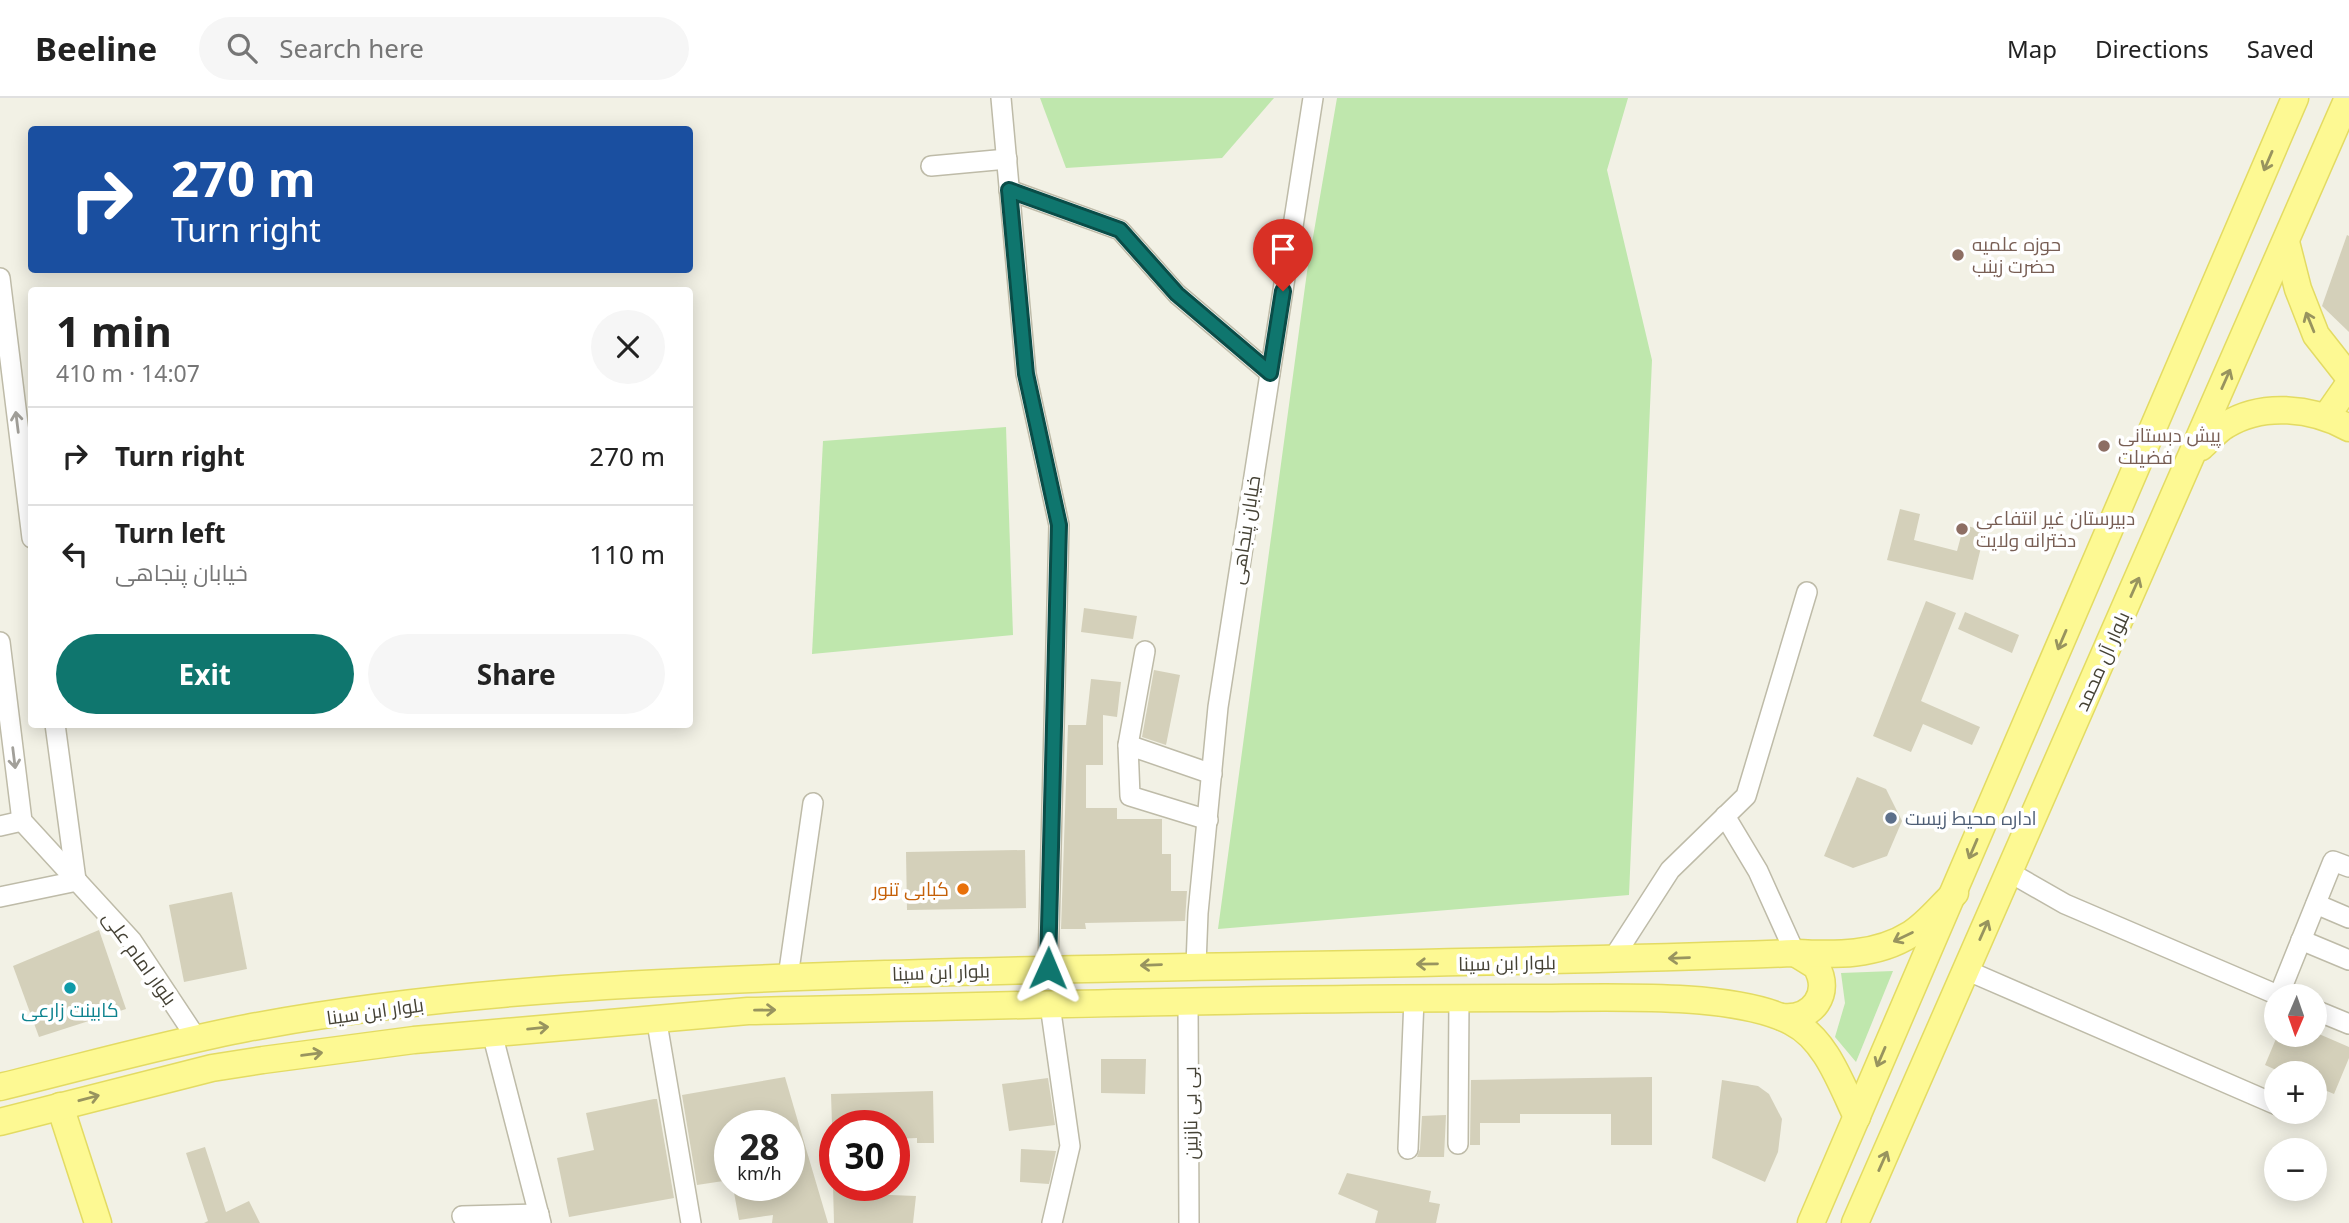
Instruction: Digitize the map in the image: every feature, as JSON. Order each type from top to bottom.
[{"type":"main road","points":[[1811,1223],[2295,98]]},
{"type":"main road","name":"بلوار آل محمد","points":[[1855,1223],[2348,98]]},
{"type":"main road","points":[[2286,242],[2298,289],[2316,335],[2349,377]]},
{"type":"main road","points":[[2192,455],[2227,424],[2260,413],[2294,409],[2337,423],[2349,384]]},
{"type":"main road","name":"بلوار ابن سینا","points":[[0,1087],[249,1028],[418,1004],[652,981],[1048,968],[1396,965],[1796,953],[1842,955],[1877,949],[1912,933],[1955,893]]},
{"type":"main road","points":[[1782,1017],[1808,1013],[1815,1007],[1823,990],[1816,966],[1796,953]]},
{"type":"main road","name":"بلوار ابن سینا","points":[[0,1122],[212,1068],[492,1032],[656,1017],[748,1011],[1459,998],[1664,999],[1732,1004],[1782,1017],[1814,1037],[1857,1117]]},
{"type":"main road","points":[[197,1039],[212,1068]]},
{"type":"main road","points":[[60,1106],[99,1223]]},
{"type":"street","points":[[1001,98],[1026,374],[1059,525],[1048,968]]},
{"type":"street","name":"خیابان پنجاهی","points":[[1196,965],[1218,707],[1312,98]]},
{"type":"street","points":[[931,166],[1007,159]]},
{"type":"street","points":[[1009,190],[1120,230],[1177,294],[1270,373]]},
{"type":"street","points":[[0,278],[28,506]]},
{"type":"street","points":[[1612,960],[1670,870],[1746,796],[1807,592]]},
{"type":"street","points":[[0,642],[4,703],[22,821],[0,826]]},
{"type":"street","points":[[1145,651],[1128,745],[1130,796],[1208,820]]},
{"type":"street","points":[[0,897],[76,881],[56,728]]},
{"type":"street","points":[[1128,745],[1212,774]]},
{"type":"street","points":[[788,977],[813,803]]},
{"type":"street","points":[[1725,816],[1758,871],[1796,953]]},
{"type":"street","name":"بلوار امام علی","points":[[22,821],[132,941],[197,1039]]},
{"type":"street","points":[[2284,984],[2333,861],[2349,867]]},
{"type":"street","points":[[2009,872],[2065,904],[2264,988]]},
{"type":"street","points":[[2316,904],[2349,918]]},
{"type":"street","points":[[2301,940],[2349,960]]},
{"type":"street","points":[[1966,970],[2264,1099]]},
{"type":"street","points":[[1458,1144],[1459,998]]},
{"type":"street","points":[[1408,1149],[1414,999]]},
{"type":"street","name":"بی بی نازنین","points":[[1188,1003],[1189,1223]]},
{"type":"street","points":[[1051,1005],[1070,1146],[1052,1223]]},
{"type":"street","points":[[2328,1015],[2349,1024]]},
{"type":"street","points":[[656,1017],[691,1223]]},
{"type":"street","points":[[462,1216],[540,1219],[492,1032]]},
{"type":"green space","points":[[1040,98],[1274,98],[1222,158],[1066,168]]},
{"type":"green space","points":[[1337,98],[1628,98],[1607,170],[1652,360],[1629,895],[1218,929],[1307,272]]},
{"type":"green space","points":[[1006,427],[1013,635],[812,654],[823,441]]},
{"type":"green space","points":[[1893,971],[1856,1062],[1835,1037],[1845,1003],[1841,973]]},
{"type":"building","points":[[2347,235],[2349,236],[2349,332],[2322,306]]},
{"type":"building","points":[[1900,509],[1920,514],[1914,540],[1957,551],[1964,525],[1985,531],[1973,580],[1887,560]]},
{"type":"building","points":[[1926,601],[1956,613],[1921,701],[1980,727],[1972,745],[1923,724],[1911,752],[1873,736]]},
{"type":"building","points":[[1084,608],[1137,616],[1133,639],[1081,632]]},
{"type":"building","points":[[1965,612],[2019,635],[2012,653],[1958,629]]},
{"type":"building","points":[[1154,670],[1180,675],[1166,745],[1142,737]]},
{"type":"building","points":[[1091,679],[1121,682],[1117,717],[1103,715],[1103,765],[1086,765],[1086,808],[1117,808],[1117,819],[1162,819],[1162,854],[1171,854],[1171,891],[1187,891],[1185,921],[1085,923],[1086,929],[1061,929],[1068,725],[1086,725]]},
{"type":"building","points":[[1857,777],[1886,789],[1902,821],[1887,856],[1853,868],[1824,856]]},
{"type":"building","points":[[1025,850],[1026,908],[907,910],[906,852]]},
{"type":"building","points":[[232,892],[247,969],[184,982],[169,905]]},
{"type":"building","name":"کابینت زارعی","points":[[99,930],[126,1009],[39,1037],[13,966]]},
{"type":"building","points":[[2328,1038],[2349,1047],[2349,1058],[2334,1094],[2327,1091],[2327,1061],[2267,1061],[2273,1047],[2327,1047]]},
{"type":"building","points":[[1101,1059],[1146,1059],[1145,1094],[1101,1093]]},
{"type":"building","points":[[785,1077],[795,1110],[714,1110],[714,1182],[697,1185],[682,1095]]},
{"type":"building","points":[[1652,1077],[1652,1145],[1611,1145],[1611,1114],[1520,1114],[1520,1123],[1480,1123],[1480,1145],[1470,1145],[1471,1080]]},
{"type":"building","points":[[1048,1078],[1055,1125],[1009,1131],[1002,1084]]},
{"type":"building","points":[[1722,1080],[1758,1086],[1769,1094],[1782,1119],[1778,1152],[1765,1182],[1712,1158]]},
{"type":"building","points":[[933,1091],[934,1143],[917,1143],[917,1138],[910,1138],[910,1110],[832,1110],[831,1094]]},
{"type":"building","points":[[657,1099],[674,1198],[569,1217],[557,1158],[594,1150],[586,1113]]},
{"type":"building","points":[[1446,1115],[1444,1157],[1417,1157],[1422,1116]]},
{"type":"building","points":[[805,1145],[819,1201],[822,1201],[828,1223],[772,1223],[773,1215],[739,1220],[736,1201],[805,1201]]},
{"type":"building","points":[[205,1147],[226,1212],[249,1201],[260,1223],[204,1223],[208,1221],[186,1153]]},
{"type":"building","points":[[1021,1149],[1056,1151],[1049,1184],[1020,1182]]},
{"type":"building","points":[[1347,1173],[1431,1191],[1429,1202],[1440,1204],[1436,1223],[1375,1223],[1378,1211],[1338,1194]]},
{"type":"building","points":[[910,1196],[916,1196],[913,1223],[834,1223],[833,1201],[910,1201]]},
{"type":"place","name":"حوزه علمیه حضرت زینب","points":[[1958,255]]},
{"type":"place","name":"پیش دبستانی فضیلت","points":[[2104,446]]},
{"type":"place","name":"دبیرستان غیر انتفاعی دخترانه ولایت","points":[[1962,529]]},
{"type":"place","name":"اداره محیط زیست","points":[[1891,818]]},
{"type":"place","name":"کبابی تنور","points":[[963,889]]},
{"type":"place","name":"کابینت زارعی","points":[[70,988]]},
{"type":"route","points":[[1048,968],[1059,525],[1026,374],[1009,190],[1120,230],[1177,294],[1270,373],[1283,291]]}]
